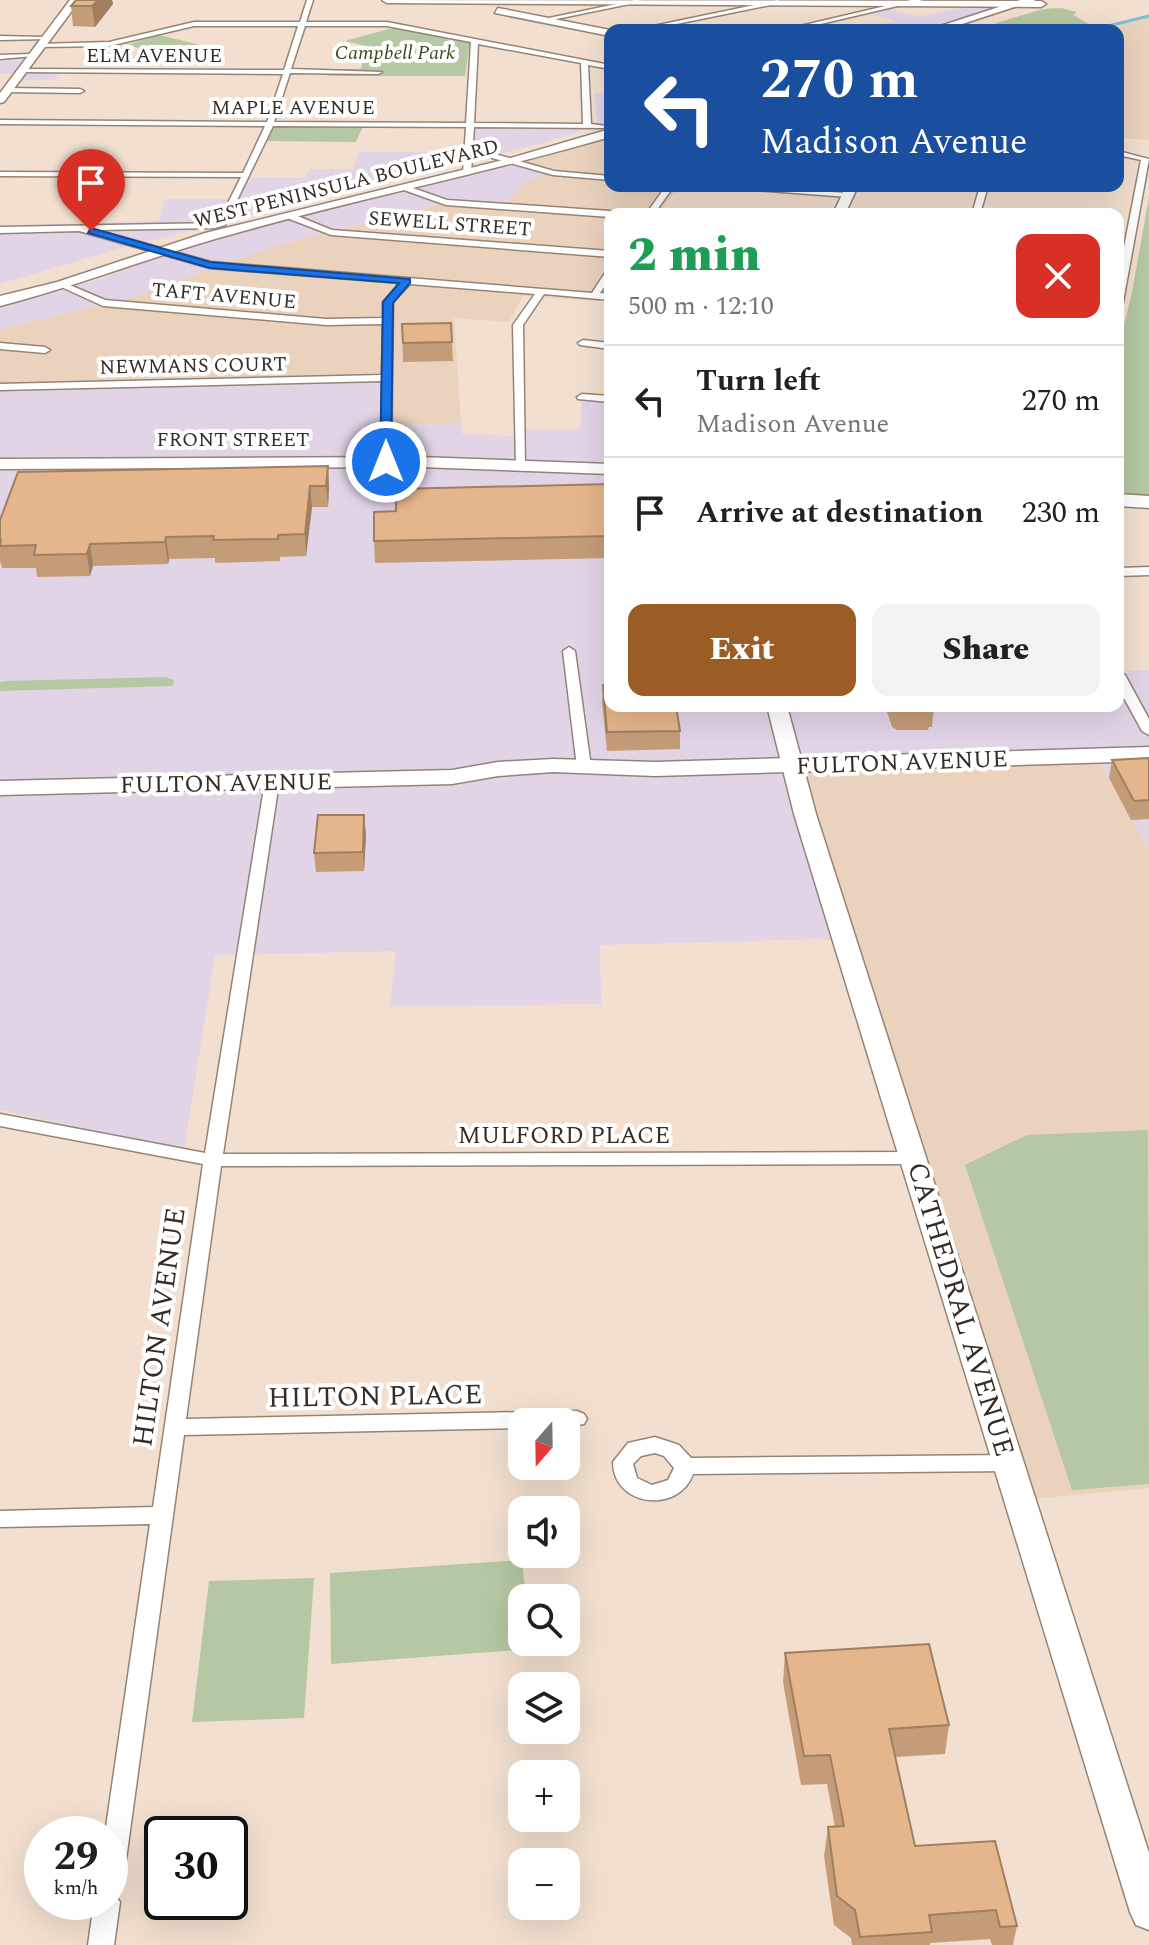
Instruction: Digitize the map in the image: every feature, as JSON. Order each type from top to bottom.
[{"type":"main road","points":[[953,24],[1037,2]]},
{"type":"main road","points":[[976,24],[1037,2]]},
{"type":"main road","points":[[967,3],[997,7],[996,11]]},
{"type":"main road","name":"WEST PENINSULA BOULEVARD","points":[[0,301],[290,216],[407,188],[495,156],[604,132]]},
{"type":"main road","name":"WEST PENINSULA BOULEVARD","points":[[111,252],[219,224],[468,168],[511,162],[604,132]]},
{"type":"main road","points":[[0,286],[39,274]]},
{"type":"main road","name":"FRONT STREET","points":[[0,464],[386,462],[604,469]]},
{"type":"main road","points":[[1124,500],[1149,502]]},
{"type":"main road","name":"FULTON AVENUE","points":[[0,788],[452,777],[478,771],[584,767],[655,769],[1149,754]]},
{"type":"main road","name":"FULTON AVENUE","points":[[452,777],[481,783],[633,778],[655,769]]},
{"type":"street","points":[[0,100],[6,87],[75,0]]},
{"type":"street","points":[[0,230],[219,224],[270,123],[310,0]]},
{"type":"street","points":[[387,0],[1037,2]]},
{"type":"street","points":[[440,0],[604,32]]},
{"type":"street","points":[[484,9],[482,4],[492,1]]},
{"type":"street","points":[[542,20],[641,1]]},
{"type":"street","points":[[814,24],[919,1]]},
{"type":"street","points":[[667,24],[778,2]]},
{"type":"street","points":[[0,38],[109,44],[194,24],[396,24],[604,66]]},
{"type":"street","points":[[468,168],[475,40]]},
{"type":"street","points":[[0,57],[31,56]]},
{"type":"street","points":[[584,62],[587,125]]},
{"type":"street","name":"ELM AVENUE","points":[[21,70],[378,72]]},
{"type":"street","points":[[6,87],[80,91]]},
{"type":"street","name":"MAPLE AVENUE","points":[[0,122],[587,125],[604,130]]},
{"type":"street","points":[[1124,154],[1145,159],[1124,269]]},
{"type":"street","points":[[495,156],[553,173],[604,177]]},
{"type":"street","points":[[0,174],[245,175]]},
{"type":"street","points":[[407,188],[446,202],[604,214]]},
{"type":"street","name":"SEWELL STREET","points":[[290,216],[324,231],[604,254]]},
{"type":"street","points":[[79,228],[210,265],[604,297]]},
{"type":"street","points":[[386,462],[388,302],[407,281]]},
{"type":"street","points":[[594,296],[604,281]]},
{"type":"street","name":"TAFT AVENUE","points":[[62,285],[103,303],[326,322],[387,321]]},
{"type":"street","points":[[521,466],[518,325],[541,292]]},
{"type":"street","points":[[583,343],[604,345]]},
{"type":"street","points":[[0,346],[45,350]]},
{"type":"street","name":"NEWMANS COURT","points":[[0,387],[387,378]]},
{"type":"street","points":[[582,397],[604,399]]},
{"type":"street","points":[[1124,572],[1149,571]]},
{"type":"street","points":[[569,651],[584,767]]},
{"type":"street","points":[[1124,686],[1149,731]]},
{"type":"street","name":"CATHEDRAL AVENUE","points":[[779,712],[792,765],[1149,1912]]},
{"type":"street","name":"HILTON AVENUE","points":[[119,1816],[213,1160],[272,782]]},
{"type":"street","name":"MULFORD PLACE","points":[[0,1120],[213,1160],[915,1158]]},
{"type":"street","name":"HILTON PLACE","points":[[174,1427],[508,1420]]},
{"type":"street","points":[[685,1466],[1010,1463]]},
{"type":"street","points":[[0,1519],[161,1515]]},
{"type":"street","points":[[101,1945],[104,1920]]},
{"type":"shaded area","points":[[1023,2],[947,24],[882,24],[895,21],[869,13],[888,9],[919,17],[979,4]]},
{"type":"shaded area","points":[[1149,18],[1149,140],[1124,138],[1123,24]]},
{"type":"shaded area","points":[[0,57],[29,57],[21,69],[61,70],[54,80],[14,80],[17,74],[0,74]]},
{"type":"shaded area","points":[[594,93],[604,93],[604,124],[598,126]]},
{"type":"shaded area","points":[[468,125],[597,126],[539,144],[121,248],[0,284],[0,226],[159,221],[164,199],[231,199],[241,178],[305,178],[310,169],[353,169],[359,152],[465,152]]},
{"type":"shaded area","points":[[604,138],[604,192],[674,192],[663,208],[604,208],[604,294],[599,301],[523,296],[509,322],[454,318],[461,423],[389,425],[390,378],[0,386],[0,329],[127,299],[271,247],[436,205],[506,203],[526,182],[554,171],[523,162]]},
{"type":"shaded area","points":[[523,162],[555,171],[526,182],[506,203],[436,205],[271,247],[127,299],[0,329],[0,305],[103,278],[215,237]]},
{"type":"shaded area","points":[[390,377],[390,425],[461,423],[462,434],[519,436],[519,429],[580,429],[582,398],[604,400],[604,712],[1124,712],[1124,671],[1149,670],[1149,850],[1099,761],[854,943],[821,939],[600,945],[601,1004],[390,1006],[396,951],[215,955],[184,1150],[0,1110],[0,386]]},
{"type":"shaded area","points":[[1099,761],[1149,850],[1149,1488],[1033,1499],[798,769]]},
{"type":"green space","points":[[1061,8],[1077,12],[1073,15],[1089,24],[996,24],[996,23],[1043,9]]},
{"type":"green space","name":"Campbell Park","points":[[400,26],[470,41],[465,76],[327,76],[329,69],[361,69],[367,46],[345,41]]},
{"type":"green space","points":[[159,35],[200,45],[166,55],[127,45]]},
{"type":"green space","points":[[271,124],[364,124],[356,142],[264,141]]},
{"type":"green space","points":[[1149,197],[1149,501],[1124,499],[1124,325]]},
{"type":"green space","points":[[165,677],[174,680],[173,686],[0,691],[0,682],[5,681]]},
{"type":"green space","points":[[1148,1130],[1149,1484],[1072,1490],[965,1165],[1027,1135]]},
{"type":"green space","points":[[508,1561],[508,1568],[523,1568],[525,1584],[508,1584],[508,1651],[331,1664],[330,1573]]},
{"type":"green space","points":[[314,1578],[304,1718],[192,1722],[209,1581]]},
{"type":"building","points":[[76,0],[98,0],[92,6],[71,6]]},
{"type":"building","points":[[451,323],[452,342],[403,343],[402,324]]},
{"type":"building","points":[[328,466],[326,486],[310,486],[305,534],[278,535],[278,539],[166,537],[165,542],[90,544],[87,554],[34,555],[36,545],[0,546],[0,520],[18,472]]},
{"type":"building","points":[[604,484],[604,536],[374,541],[374,512],[396,511],[396,489]]},
{"type":"building","points":[[605,712],[677,712],[680,731],[607,732]]},
{"type":"building","points":[[1149,758],[1149,800],[1134,801],[1112,760]]},
{"type":"building","points":[[318,815],[364,815],[363,852],[314,853]]},
{"type":"building","points":[[929,1644],[949,1725],[889,1729],[915,1846],[995,1841],[1017,1926],[1000,1927],[996,1910],[929,1915],[932,1932],[860,1937],[855,1910],[837,1896],[828,1827],[844,1826],[830,1755],[804,1756],[785,1653]]},
{"type":"waterway","points":[[1116,24],[1149,16]]},
{"type":"route","points":[[91,231],[210,265],[407,281],[388,302],[386,462]]}]
